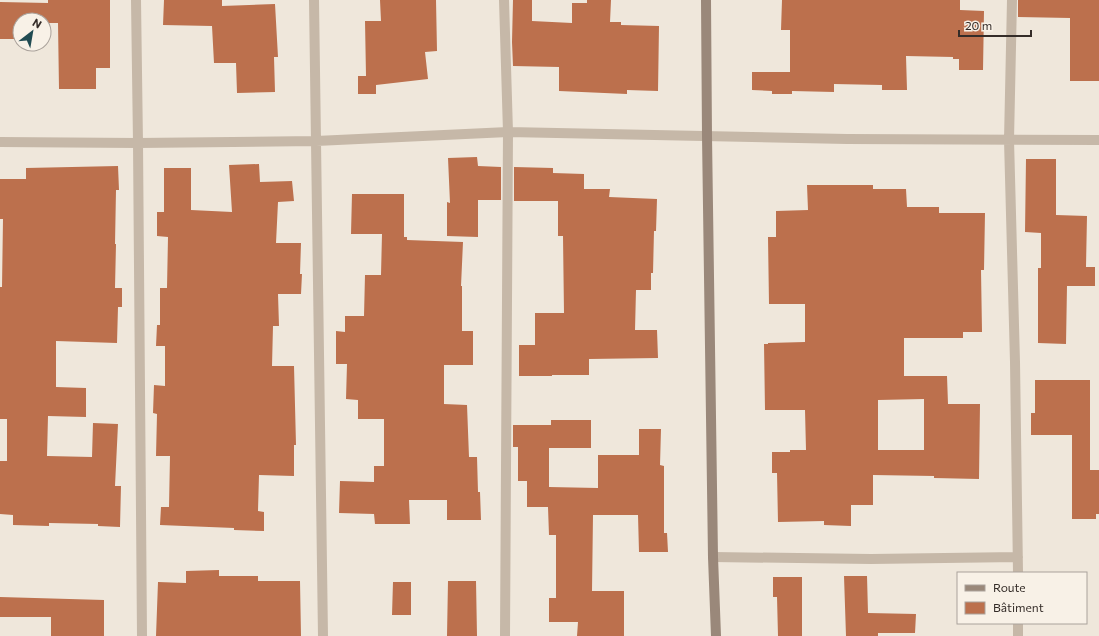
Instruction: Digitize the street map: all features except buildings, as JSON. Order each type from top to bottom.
[{"type":"street","points":[[136,0],[142,636]]},
{"type":"street","points":[[314,0],[323,636]]},
{"type":"street","points":[[504,0],[508,132],[505,636]]},
{"type":"street","points":[[706,0],[706,136],[713,557],[716,636]]},
{"type":"street","points":[[1012,0],[1009,140],[1015,362],[1018,572]]},
{"type":"street","points":[[0,142],[138,143],[316,141],[508,132],[847,139],[1099,140]]},
{"type":"street","points":[[713,557],[1018,557]]},
{"type":"street","points":[[1018,624],[1018,636]]}]
